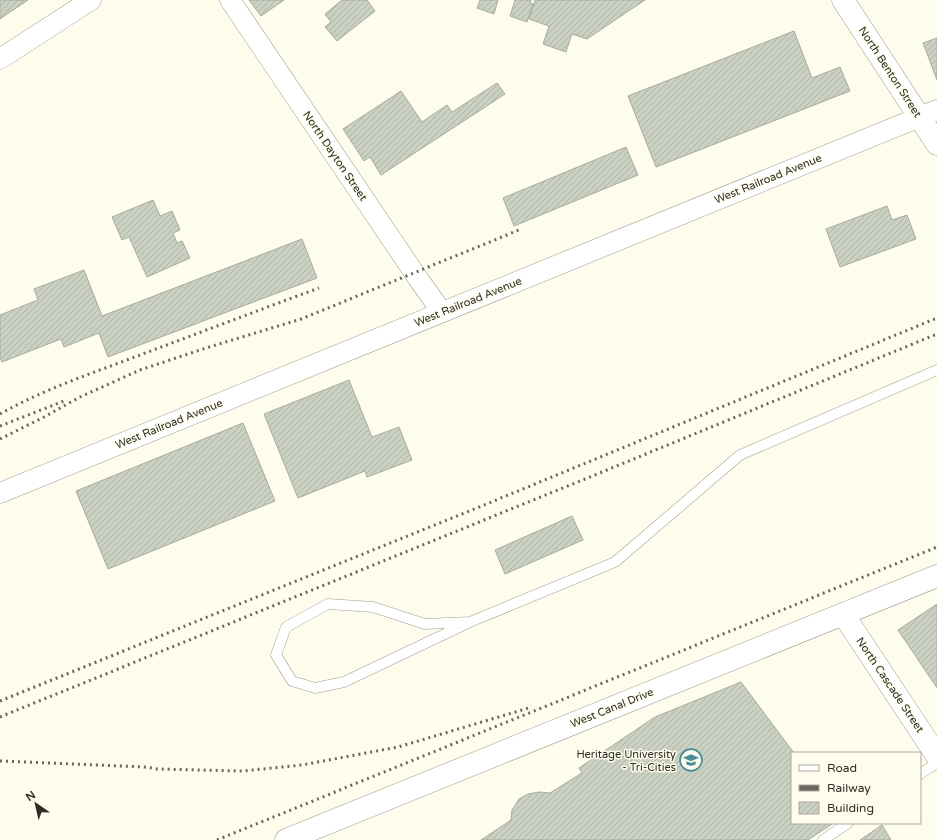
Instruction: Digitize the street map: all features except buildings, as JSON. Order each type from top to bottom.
[{"type":"street","points":[[0,59],[91,0]]},
{"type":"street","name":"North Dayton Street","points":[[230,0],[442,312]]},
{"type":"street","name":"North Benton Street","points":[[843,1],[928,114],[937,144]]},
{"type":"street","name":"West Railroad Avenue","points":[[0,493],[928,114]]},
{"type":"street","name":"West Canal Drive","points":[[286,840],[937,576]]},
{"type":"street","name":"North Cascade Street","points":[[843,614],[937,756]]},
{"type":"lane","points":[[470,622],[426,624],[373,607],[328,604],[286,627],[276,655],[292,682],[315,688],[344,682],[470,622],[615,562],[740,455],[937,370]]},
{"type":"lane","points":[[921,773],[937,763]]},
{"type":"lane","points":[[823,840],[847,824]]},
{"type":"railway","points":[[0,439],[80,397],[140,370],[301,319],[519,230]]},
{"type":"railway","points":[[0,414],[69,382],[319,288]]},
{"type":"railway","points":[[0,701],[472,510],[937,318]]},
{"type":"railway","points":[[0,717],[937,334]]},
{"type":"railway","points":[[0,426],[64,401]]},
{"type":"railway","points":[[217,840],[937,547]]},
{"type":"railway","points":[[0,761],[146,767],[157,769],[243,771],[302,765],[398,747],[532,707]]},
{"type":"place","name":"Heritage University - Tri-Cities","points":[[691,760]]}]
